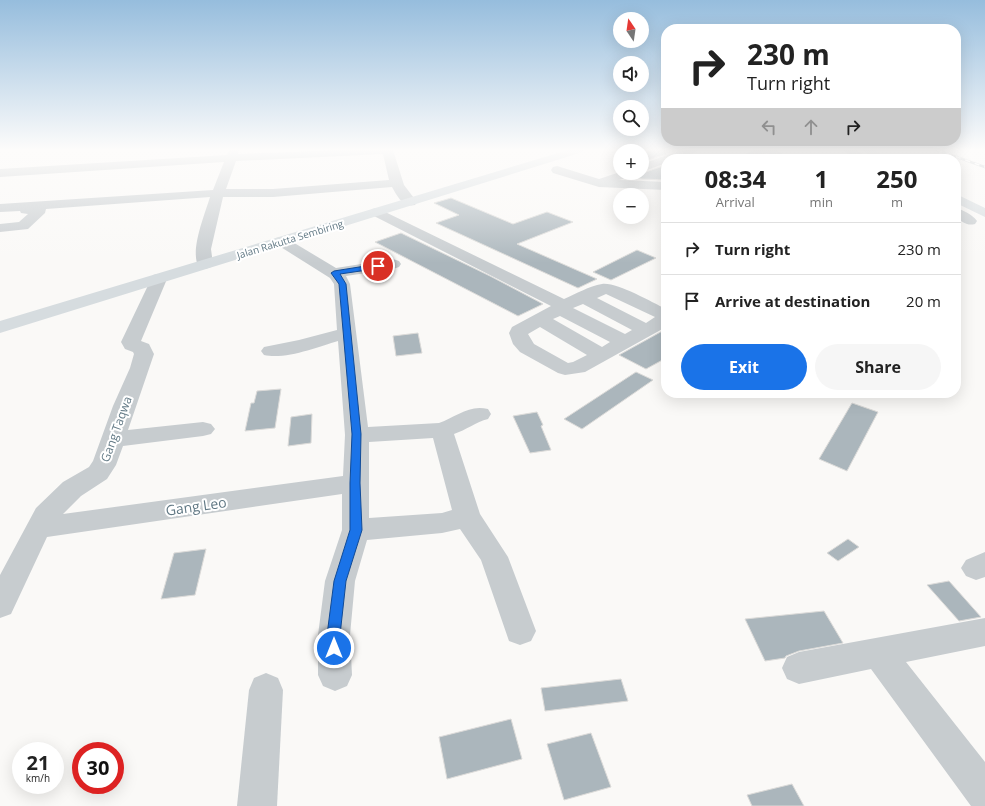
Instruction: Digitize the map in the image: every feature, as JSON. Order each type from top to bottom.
[{"type":"main road","name":"Jalan Rakutta Sembiring","points":[[0,327],[159,280],[206,264],[457,188]]},
{"type":"main road","points":[[961,202],[985,213]]},
{"type":"street","points":[[206,264],[203,249],[220,188]]},
{"type":"street","points":[[0,208],[218,193],[273,193],[339,188]]},
{"type":"street","points":[[398,188],[403,196],[410,202]]},
{"type":"street","points":[[0,228],[23,226],[40,210],[23,210]]},
{"type":"street","points":[[383,210],[571,303],[646,330]]},
{"type":"street","points":[[961,215],[970,221]]},
{"type":"street","points":[[281,241],[337,275],[342,284],[357,434],[355,483],[356,530],[340,581],[334,635],[335,675]]},
{"type":"street","points":[[334,273],[393,264]]},
{"type":"street","name":"Gang Taqwa","points":[[0,605],[38,528],[46,515],[72,489],[98,473],[108,456],[124,406],[140,368],[144,354],[142,348],[132,345],[131,342],[159,280]]},
{"type":"street","points":[[661,313],[609,289],[599,290],[571,303],[519,331],[518,336],[527,348],[559,366],[565,369],[578,368],[661,321]]},
{"type":"street","points":[[571,303],[625,342]]},
{"type":"street","points":[[539,320],[602,354]]},
{"type":"street","points":[[271,351],[301,346],[346,333]]},
{"type":"street","points":[[357,434],[440,430],[456,425],[472,416],[480,414]]},
{"type":"street","points":[[114,439],[203,429]]},
{"type":"street","points":[[440,430],[444,438],[467,517],[494,557],[520,630]]},
{"type":"street","name":"Gang Leo","points":[[38,528],[355,483]]},
{"type":"street","points":[[356,530],[442,523],[467,517]]},
{"type":"street","points":[[799,668],[985,632]]},
{"type":"street","points":[[878,653],[985,793]]},
{"type":"street","points":[[257,806],[266,690]]},
{"type":"building","points":[[451,198],[513,224],[547,212],[573,222],[517,244],[597,279],[578,288],[436,223],[459,215],[434,203]]},
{"type":"building","points":[[401,233],[490,276],[543,304],[518,316],[375,242]]},
{"type":"building","points":[[637,250],[656,258],[611,280],[593,272]]},
{"type":"building","points":[[661,332],[661,361],[646,369],[619,355]]},
{"type":"building","points":[[418,333],[422,353],[396,356],[393,336]]},
{"type":"building","points":[[636,372],[653,380],[582,429],[564,419]]},
{"type":"building","points":[[281,389],[275,428],[245,431],[251,403],[254,403],[257,391]]},
{"type":"building","points":[[852,403],[878,412],[847,471],[819,459]]},
{"type":"building","points":[[537,412],[551,450],[530,453],[513,416]]},
{"type":"building","points":[[312,414],[311,443],[288,446],[291,417]]},
{"type":"building","points":[[848,539],[859,547],[838,561],[827,553]]},
{"type":"building","points":[[206,549],[195,595],[161,599],[174,553]]},
{"type":"building","points":[[949,581],[981,617],[959,621],[927,585]]},
{"type":"building","points":[[824,611],[843,643],[799,651],[786,656],[785,658],[765,661],[745,619]]},
{"type":"building","points":[[621,679],[628,701],[545,711],[541,688]]},
{"type":"building","points":[[511,719],[522,759],[447,779],[439,737]]},
{"type":"building","points":[[591,733],[611,787],[564,800],[547,744]]},
{"type":"building","points":[[792,784],[804,806],[752,806],[747,795]]},
{"type":"route","points":[[334,648],[340,581],[356,530],[355,483],[357,434],[342,284],[337,275],[334,273],[378,266]]}]
